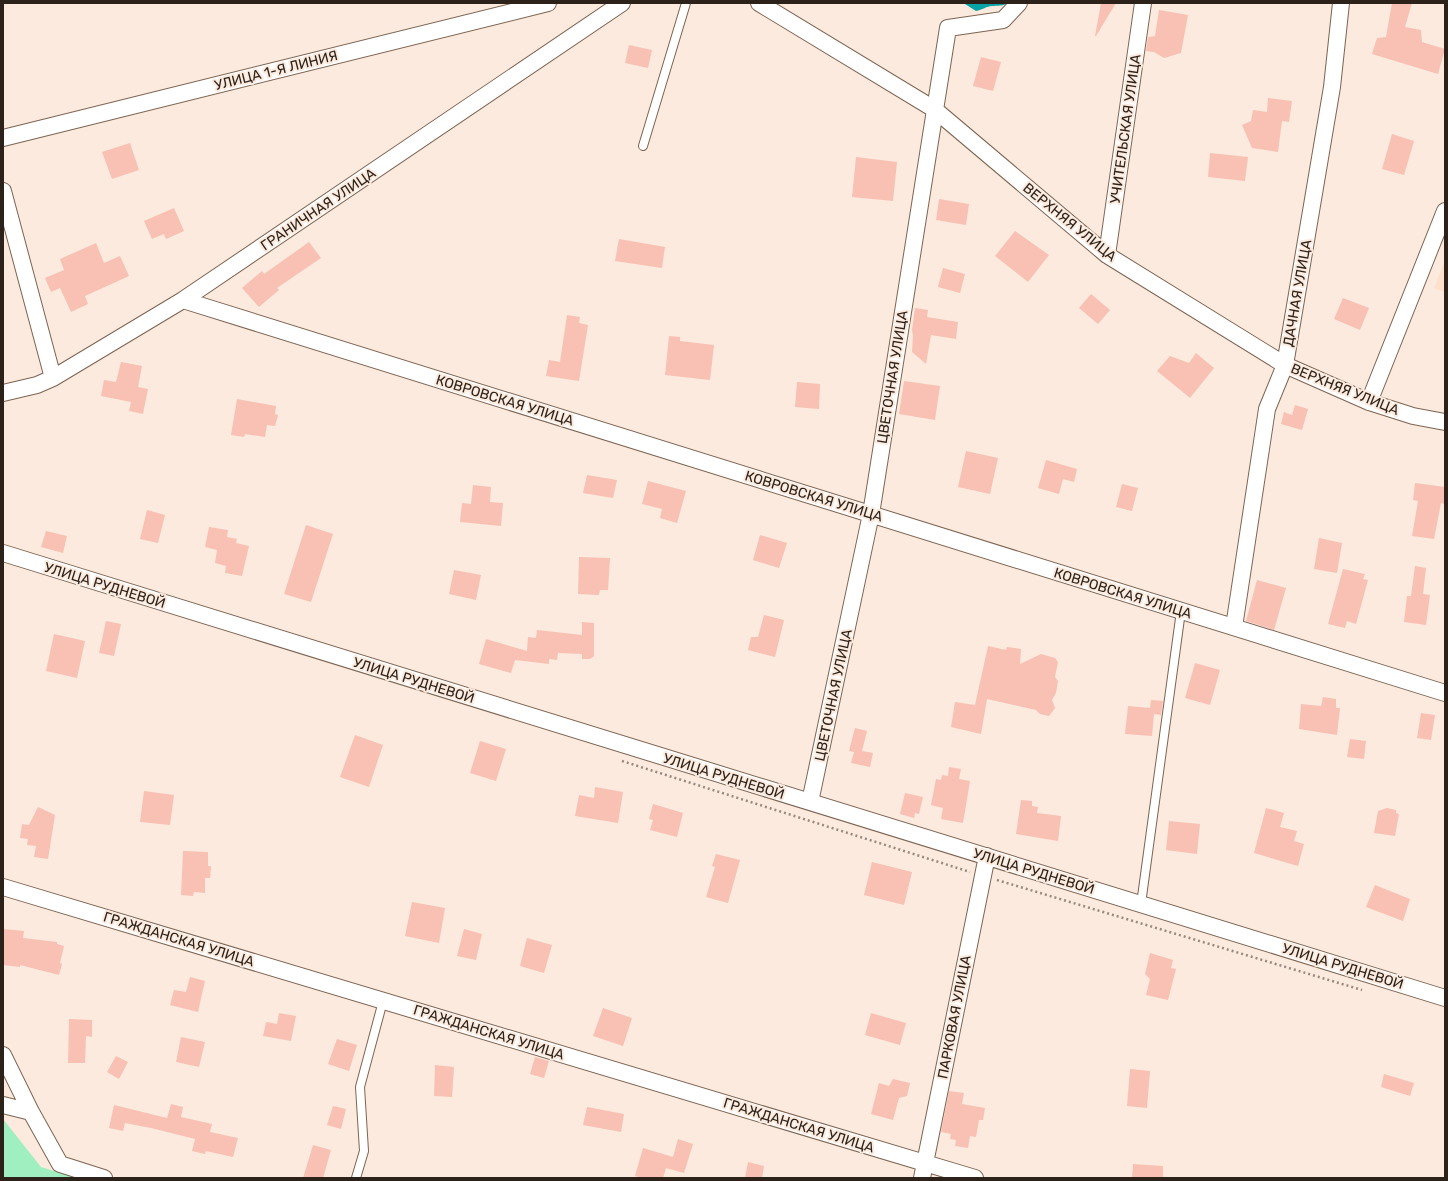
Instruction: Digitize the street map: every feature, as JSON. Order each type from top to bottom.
[{"type":"street","name":"УЛИЦА 1-Я ЛИНИЯ","points":[[3,138],[548,3]]},
{"type":"street","name":"ГРАНИЧНАЯ УЛИЦА","points":[[3,393],[53,378],[183,300],[622,3]]},
{"type":"street","name":"ВЕРХНЯЯ УЛИЦА","points":[[759,3],[934,109],[1107,255],[1285,364],[1369,402],[1413,416],[1445,422]]},
{"type":"street","name":"ЦВЕТОЧНАЯ УЛИЦА","points":[[810,802],[871,514],[948,28],[1003,20],[1019,3]]},
{"type":"street","name":"УЧИТЕЛЬСКАЯ УЛИЦА","points":[[1107,255],[1142,3]]},
{"type":"street","name":"ДАЧНАЯ УЛИЦА","points":[[1234,627],[1266,409],[1285,364],[1332,87],[1341,3]]},
{"type":"street","points":[[3,191],[53,378]]},
{"type":"street","points":[[1369,402],[1445,211]]},
{"type":"street","name":"КОВРОВСКАЯ УЛИЦА","points":[[183,300],[1445,693]]},
{"type":"street","name":"УЛИЦА РУДНЕВОЙ","points":[[3,553],[1445,998]]},
{"type":"street","name":"ПАРКОВАЯ УЛИЦА","points":[[923,1170],[987,856]]},
{"type":"street","name":"ГРАЖДАНСКАЯ УЛИЦА","points":[[3,886],[383,1001],[923,1170],[975,1178]]},
{"type":"street","points":[[3,1055],[31,1112],[60,1164],[104,1178]]},
{"type":"street","points":[[3,1106],[31,1112]]},
{"type":"lane","points":[[643,146],[686,3]]},
{"type":"lane","points":[[1141,904],[1181,611]]},
{"type":"lane","points":[[356,1178],[364,1151],[360,1087],[383,1001]]},
{"type":"path","points":[[983,876],[1369,992]]},
{"type":"shaded area","points":[[1445,260],[1445,292],[1434,288]]},
{"type":"green space","points":[[3,1119],[41,1167],[77,1178],[3,1178]]},
{"type":"water","points":[[1008,3],[976,11],[965,4]]},
{"type":"building","points":[[1101,3],[1116,3],[1095,36]]},
{"type":"building","points":[[1392,3],[1412,3],[1405,27],[1421,30],[1422,42],[1445,49],[1438,74],[1372,54],[1377,38],[1386,37]]},
{"type":"building","points":[[1159,10],[1188,15],[1181,53],[1164,58],[1154,52],[1146,51],[1148,37],[1155,36]]},
{"type":"building","points":[[629,45],[652,50],[648,68],[625,63]]},
{"type":"building","points":[[981,57],[1001,62],[993,91],[973,86]]},
{"type":"building","points":[[1268,98],[1292,101],[1289,122],[1282,121],[1278,152],[1252,148],[1242,125],[1251,121],[1253,110],[1267,112]]},
{"type":"building","points":[[1392,134],[1414,141],[1404,175],[1382,169]]},
{"type":"building","points":[[130,143],[139,170],[112,179],[102,152]]},
{"type":"building","points":[[1210,153],[1248,157],[1245,181],[1208,177]]},
{"type":"building","points":[[856,157],[897,162],[893,201],[852,197]]},
{"type":"building","points":[[939,199],[969,204],[966,225],[936,220]]},
{"type":"building","points":[[174,208],[184,231],[166,239],[164,234],[152,239],[144,221]]},
{"type":"building","points":[[1015,231],[1049,255],[1028,282],[995,256]]},
{"type":"building","points":[[619,239],[665,247],[662,268],[615,261]]},
{"type":"building","points":[[309,242],[321,258],[277,288],[279,290],[259,307],[242,288],[262,271],[264,274]]},
{"type":"building","points":[[96,243],[104,263],[120,256],[129,276],[85,296],[88,304],[71,312],[60,288],[51,292],[45,278],[64,270],[60,259]]},
{"type":"building","points":[[943,268],[965,274],[960,293],[938,287]]},
{"type":"building","points":[[1091,294],[1110,310],[1098,324],[1079,308]]},
{"type":"building","points":[[1343,298],[1369,308],[1360,330],[1334,319]]},
{"type":"building","points":[[915,308],[928,310],[927,317],[958,322],[956,339],[931,335],[926,364],[912,352],[912,330]]},
{"type":"building","points":[[567,315],[580,317],[579,323],[588,325],[579,381],[546,376],[549,360],[560,362]]},
{"type":"building","points":[[669,336],[680,337],[680,341],[714,345],[710,380],[665,375]]},
{"type":"building","points":[[1196,353],[1214,368],[1190,398],[1157,371],[1170,356],[1189,363]]},
{"type":"building","points":[[121,362],[142,366],[138,387],[148,389],[143,414],[129,411],[131,402],[101,396],[104,380],[116,382]]},
{"type":"building","points":[[904,381],[940,386],[935,420],[899,414]]},
{"type":"building","points":[[797,382],[820,384],[819,409],[795,407]]},
{"type":"building","points":[[237,399],[276,406],[275,414],[278,415],[275,426],[267,425],[265,437],[245,434],[244,437],[231,435]]},
{"type":"building","points":[[1295,405],[1308,409],[1302,430],[1281,424],[1284,412],[1292,415]]},
{"type":"building","points":[[966,451],[998,458],[990,494],[958,487]]},
{"type":"building","points":[[1046,460],[1077,469],[1074,482],[1063,479],[1059,494],[1038,488]]},
{"type":"building","points":[[587,475],[617,480],[613,498],[583,493]]},
{"type":"building","points":[[648,481],[686,491],[677,523],[660,518],[662,509],[642,504]]},
{"type":"building","points":[[1415,483],[1445,487],[1445,504],[1441,503],[1434,539],[1412,536],[1418,501],[1413,500]]},
{"type":"building","points":[[1122,484],[1138,488],[1132,511],[1116,507]]},
{"type":"building","points":[[473,485],[491,487],[490,502],[503,503],[501,526],[460,522],[462,503],[471,504]]},
{"type":"building","points":[[147,510],[165,515],[158,543],[140,539]]},
{"type":"building","points":[[306,525],[333,534],[311,602],[284,594]]},
{"type":"building","points":[[209,527],[228,530],[227,537],[237,539],[236,543],[249,546],[242,576],[225,573],[226,566],[215,563],[217,550],[205,547]]},
{"type":"building","points":[[46,531],[67,536],[63,553],[41,547]]},
{"type":"building","points":[[760,535],[787,543],[779,568],[753,560]]},
{"type":"building","points":[[1319,538],[1342,543],[1337,573],[1314,569]]},
{"type":"building","points":[[579,557],[610,558],[608,590],[600,590],[599,595],[578,594]]},
{"type":"building","points":[[1415,566],[1426,568],[1423,594],[1430,595],[1426,625],[1404,622],[1407,596],[1411,596]]},
{"type":"building","points":[[1343,569],[1365,574],[1363,579],[1368,580],[1356,624],[1347,621],[1345,628],[1328,624]]},
{"type":"building","points":[[454,570],[481,575],[476,600],[449,594]]},
{"type":"building","points":[[1257,580],[1286,588],[1274,630],[1246,621]]},
{"type":"building","points":[[764,615],[784,620],[775,657],[748,650],[751,637],[758,637]]},
{"type":"building","points":[[106,621],[121,624],[114,656],[99,653]]},
{"type":"building","points":[[582,622],[594,623],[594,656],[590,659],[582,659],[582,654],[558,653],[557,660],[549,659],[549,664],[515,660],[511,673],[479,664],[486,639],[527,651],[528,637],[536,638],[537,630],[582,635]]},
{"type":"building","points":[[54,634],[85,641],[77,678],[46,671]]},
{"type":"building","points":[[988,646],[1006,650],[1007,647],[1021,649],[1020,664],[1041,654],[1055,658],[1058,662],[1055,677],[1058,681],[1056,693],[1052,700],[1055,708],[1049,716],[1040,714],[1036,710],[987,699],[981,734],[951,727],[955,702],[975,705]]},
{"type":"building","points":[[1195,663],[1220,670],[1210,705],[1185,698]]},
{"type":"building","points":[[1323,697],[1336,699],[1336,708],[1340,708],[1337,735],[1299,729],[1301,704],[1321,706]]},
{"type":"building","points":[[1151,700],[1163,701],[1161,715],[1154,714],[1152,736],[1125,734],[1128,706],[1150,708]]},
{"type":"building","points":[[1421,713],[1435,715],[1431,740],[1417,738]]},
{"type":"building","points":[[855,728],[867,731],[862,751],[873,753],[870,767],[851,763],[854,752],[849,751]]},
{"type":"building","points":[[355,735],[383,745],[369,787],[340,777]]},
{"type":"building","points":[[1350,739],[1366,741],[1364,759],[1347,757]]},
{"type":"building","points":[[480,741],[506,749],[496,781],[470,773]]},
{"type":"building","points":[[949,767],[961,769],[959,779],[970,781],[963,823],[941,819],[943,808],[931,805],[936,779],[941,780],[942,775],[948,776]]},
{"type":"building","points":[[595,787],[623,792],[618,823],[575,816],[579,795],[594,798]]},
{"type":"building","points":[[144,791],[174,795],[170,825],[140,822]]},
{"type":"building","points":[[905,793],[923,797],[919,814],[915,813],[914,818],[900,814]]},
{"type":"building","points":[[1021,800],[1032,801],[1032,806],[1038,807],[1037,813],[1061,816],[1058,841],[1016,834]]},
{"type":"building","points":[[653,804],[683,813],[677,837],[650,830],[653,820],[649,819]]},
{"type":"building","points":[[38,807],[55,815],[48,859],[34,857],[36,846],[27,845],[28,839],[20,838],[22,824],[29,825]]},
{"type":"building","points":[[1266,808],[1284,813],[1280,827],[1297,831],[1294,841],[1304,844],[1298,866],[1254,853]]},
{"type":"building","points":[[1387,808],[1396,810],[1396,813],[1399,814],[1395,836],[1374,833],[1378,811]]},
{"type":"building","points":[[1169,821],[1200,824],[1197,854],[1166,850]]},
{"type":"building","points":[[183,851],[208,852],[208,866],[211,866],[210,878],[205,878],[205,893],[194,892],[193,896],[181,895]]},
{"type":"building","points":[[716,854],[740,860],[728,903],[706,897],[715,867],[712,866]]},
{"type":"building","points":[[872,862],[912,872],[904,905],[864,895]]},
{"type":"building","points":[[1375,885],[1410,899],[1403,921],[1366,907]]},
{"type":"building","points":[[412,902],[445,908],[439,943],[405,936]]},
{"type":"building","points":[[3,929],[24,931],[23,938],[57,942],[57,944],[64,946],[59,975],[20,965],[20,967],[3,965]]},
{"type":"building","points":[[464,929],[482,934],[476,960],[457,956]]},
{"type":"building","points":[[527,938],[552,945],[544,973],[520,966]]},
{"type":"building","points":[[1150,953],[1173,960],[1171,968],[1176,969],[1168,1000],[1146,995],[1150,979],[1145,974]]},
{"type":"building","points":[[190,977],[205,981],[198,1012],[170,1005],[174,990],[186,992]]},
{"type":"building","points":[[603,1008],[632,1018],[623,1046],[593,1036]]},
{"type":"building","points":[[279,1013],[296,1016],[291,1041],[263,1036],[266,1022],[277,1024]]},
{"type":"building","points":[[871,1013],[906,1023],[900,1045],[865,1035]]},
{"type":"building","points":[[69,1019],[92,1020],[92,1037],[86,1036],[85,1063],[68,1063]]},
{"type":"building","points":[[181,1037],[205,1042],[199,1067],[176,1062]]},
{"type":"building","points":[[337,1039],[357,1045],[349,1071],[328,1064]]},
{"type":"building","points":[[116,1056],[128,1062],[119,1079],[107,1072]]},
{"type":"building","points":[[535,1057],[549,1061],[544,1078],[530,1074]]},
{"type":"building","points":[[435,1065],[454,1067],[452,1097],[434,1096]]},
{"type":"building","points":[[1130,1069],[1150,1071],[1147,1108],[1127,1106]]},
{"type":"building","points":[[1384,1074],[1414,1083],[1410,1096],[1381,1087]]},
{"type":"building","points":[[893,1079],[910,1083],[907,1096],[899,1098],[893,1120],[871,1114],[879,1083],[889,1086]]},
{"type":"building","points":[[949,1091],[964,1093],[962,1104],[985,1108],[983,1120],[979,1120],[976,1137],[970,1136],[968,1148],[955,1146],[956,1140],[950,1139],[951,1134],[941,1132]]},
{"type":"building","points":[[171,1104],[183,1107],[181,1117],[212,1124],[210,1132],[238,1138],[233,1157],[206,1151],[205,1154],[192,1151],[195,1139],[151,1128],[125,1123],[123,1131],[109,1128],[114,1105],[167,1118]]},
{"type":"building","points":[[333,1106],[346,1109],[341,1129],[327,1125]]},
{"type":"building","points":[[587,1107],[624,1114],[621,1132],[583,1125]]},
{"type":"building","points":[[678,1139],[693,1144],[684,1173],[666,1168],[663,1178],[643,1178],[635,1176],[643,1148],[673,1157]]},
{"type":"building","points":[[313,1145],[331,1150],[323,1178],[303,1178]]},
{"type":"building","points":[[748,1162],[764,1166],[762,1178],[745,1178]]},
{"type":"building","points":[[1133,1164],[1163,1166],[1163,1178],[1132,1178]]}]
